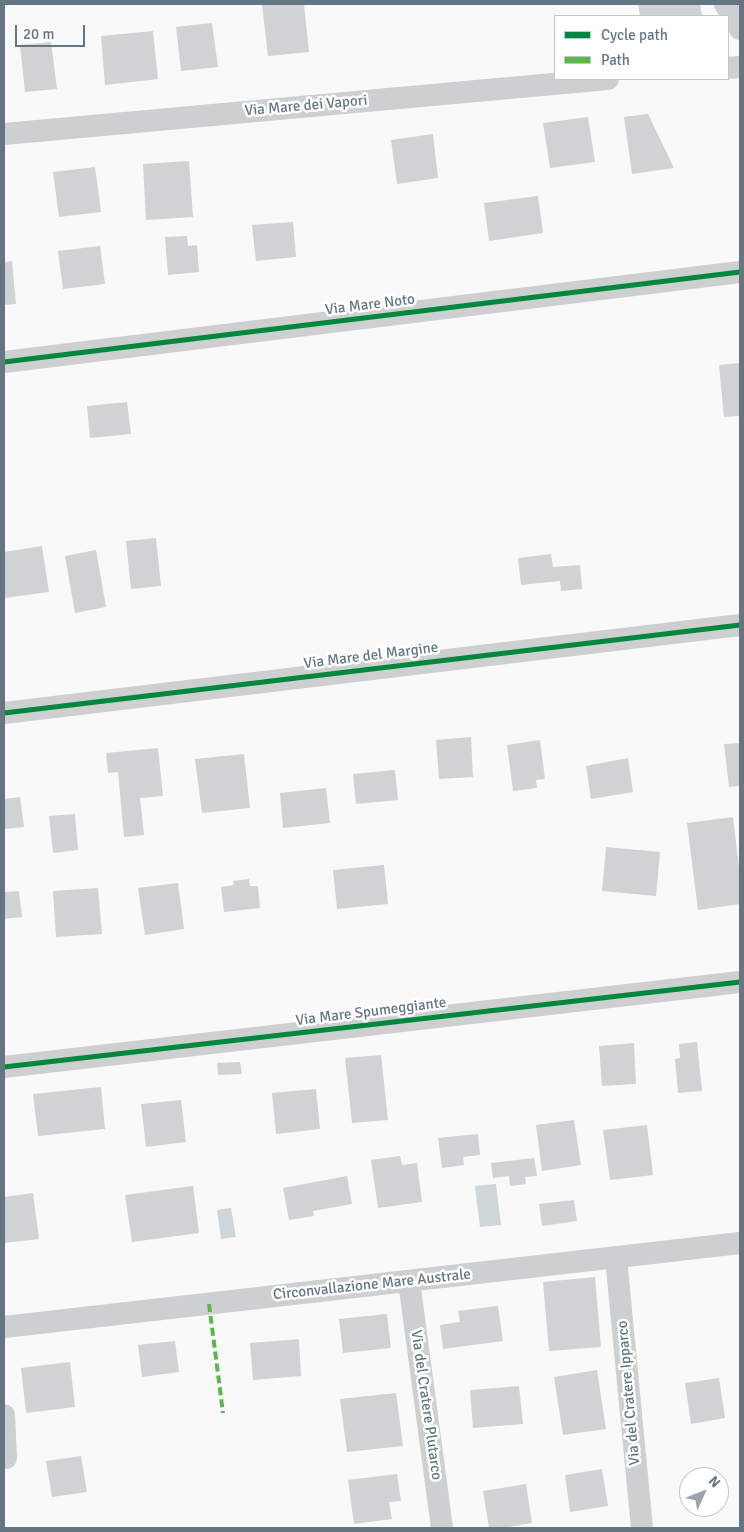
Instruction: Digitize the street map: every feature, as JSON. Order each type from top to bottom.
[{"type":"street","points":[[725,4],[740,28]]},
{"type":"street","name":"Via Mare dei Vapori","points":[[4,134],[597,80]]},
{"type":"street","name":"Via Mare Noto","points":[[4,362],[740,272]]},
{"type":"street","name":"Via Mare del Margine","points":[[4,713],[740,625]]},
{"type":"street","name":"Via Mare Spumeggiante","points":[[4,1067],[740,982]]},
{"type":"street","name":"Circonvallazione Mare Australe","points":[[4,1327],[740,1243]]},
{"type":"street","name":"Via del Cratere Ipparco","points":[[616,1258],[642,1528]]},
{"type":"street","name":"Via del Cratere Plutarco","points":[[409,1281],[442,1528]]},
{"type":"street","points":[[4,1415],[6,1458]]},
{"type":"shaded area","points":[[496,1184],[501,1225],[480,1227],[475,1186]]},
{"type":"shaded area","points":[[231,1208],[236,1237],[221,1239],[217,1210]]},
{"type":"building","points":[[262,4],[304,4],[309,52],[268,56]]},
{"type":"building","points":[[638,4],[700,4],[702,15],[640,15]]},
{"type":"building","points":[[212,23],[218,67],[181,71],[176,27]]},
{"type":"building","points":[[153,31],[158,79],[105,85],[101,36]]},
{"type":"building","points":[[51,42],[57,89],[25,92],[20,45]]},
{"type":"building","points":[[648,114],[674,168],[632,174],[624,117]]},
{"type":"building","points":[[588,117],[595,162],[550,168],[543,123]]},
{"type":"building","points":[[433,134],[438,178],[397,184],[391,140]]},
{"type":"building","points":[[189,161],[193,217],[146,220],[143,164]]},
{"type":"building","points":[[95,167],[101,212],[59,217],[53,172]]},
{"type":"building","points":[[538,196],[543,233],[489,241],[484,203]]},
{"type":"building","points":[[293,222],[296,257],[256,261],[252,225]]},
{"type":"building","points":[[187,236],[188,246],[197,245],[199,272],[168,275],[165,237]]},
{"type":"building","points":[[100,246],[105,284],[63,289],[58,251]]},
{"type":"building","points":[[12,261],[16,304],[4,305],[4,262]]},
{"type":"building","points":[[740,363],[740,416],[724,417],[719,365]]},
{"type":"building","points":[[127,402],[131,434],[90,438],[87,406]]},
{"type":"building","points":[[156,538],[161,586],[131,589],[126,541]]},
{"type":"building","points":[[42,546],[49,592],[4,598],[4,552]]},
{"type":"building","points":[[96,550],[106,607],[75,613],[65,556]]},
{"type":"building","points":[[551,554],[553,567],[580,565],[582,589],[561,591],[560,581],[521,585],[518,558]]},
{"type":"building","points":[[471,737],[473,777],[439,779],[436,740]]},
{"type":"building","points":[[540,740],[545,779],[536,780],[537,788],[513,791],[507,745]]},
{"type":"building","points":[[740,743],[740,786],[729,787],[724,744]]},
{"type":"building","points":[[158,748],[163,796],[140,798],[144,835],[124,837],[118,772],[108,773],[106,753]]},
{"type":"building","points":[[244,754],[250,808],[202,813],[195,759]]},
{"type":"building","points":[[628,758],[633,792],[591,799],[586,766]]},
{"type":"building","points":[[395,770],[398,800],[356,804],[353,774]]},
{"type":"building","points":[[326,788],[330,823],[283,828],[280,793]]},
{"type":"building","points":[[20,797],[24,827],[4,829],[4,799]]},
{"type":"building","points":[[75,814],[78,850],[53,853],[49,816]]},
{"type":"building","points":[[733,817],[740,876],[740,904],[698,910],[687,823]]},
{"type":"building","points":[[606,847],[660,852],[656,896],[602,891]]},
{"type":"building","points":[[384,865],[388,904],[337,909],[333,870]]},
{"type":"building","points":[[249,879],[250,886],[258,886],[260,908],[224,912],[221,887],[234,885],[233,881]]},
{"type":"building","points":[[178,883],[184,929],[145,935],[138,888]]},
{"type":"building","points":[[98,888],[102,934],[56,937],[53,891]]},
{"type":"building","points":[[19,891],[22,917],[4,919],[4,892]]},
{"type":"building","points":[[697,1042],[702,1091],[678,1093],[675,1059],[680,1058],[679,1044]]},
{"type":"building","points":[[634,1043],[636,1084],[602,1086],[599,1046]]},
{"type":"building","points":[[381,1055],[388,1120],[352,1123],[345,1058]]},
{"type":"building","points":[[240,1062],[242,1074],[218,1075],[217,1063]]},
{"type":"building","points":[[101,1087],[105,1129],[38,1136],[33,1094]]},
{"type":"building","points":[[316,1089],[320,1129],[276,1134],[272,1093]]},
{"type":"building","points":[[181,1100],[186,1142],[146,1147],[141,1104]]},
{"type":"building","points":[[574,1120],[581,1165],[542,1171],[536,1125]]},
{"type":"building","points":[[647,1125],[653,1175],[610,1180],[603,1130]]},
{"type":"building","points":[[478,1134],[480,1155],[463,1157],[464,1165],[442,1168],[438,1138]]},
{"type":"building","points":[[400,1156],[402,1165],[417,1163],[422,1202],[378,1208],[371,1160]]},
{"type":"building","points":[[534,1158],[537,1176],[525,1177],[526,1184],[510,1186],[509,1176],[493,1178],[491,1163]]},
{"type":"building","points":[[347,1176],[352,1204],[313,1211],[314,1216],[289,1220],[283,1188]]},
{"type":"building","points":[[193,1186],[199,1233],[132,1242],[125,1195]]},
{"type":"building","points":[[33,1193],[39,1239],[4,1243],[4,1197]]},
{"type":"building","points":[[574,1200],[577,1221],[542,1226],[539,1204]]},
{"type":"building","points":[[595,1277],[601,1347],[549,1351],[543,1282]]},
{"type":"building","points":[[498,1306],[503,1341],[443,1349],[440,1325],[460,1322],[458,1311]]},
{"type":"building","points":[[387,1314],[391,1348],[343,1353],[339,1319]]},
{"type":"building","points":[[299,1339],[301,1376],[253,1380],[250,1343]]},
{"type":"building","points":[[175,1341],[179,1372],[142,1377],[138,1345]]},
{"type":"building","points":[[70,1362],[75,1407],[26,1413],[21,1368]]},
{"type":"building","points":[[597,1370],[606,1429],[563,1435],[554,1377]]},
{"type":"building","points":[[719,1378],[725,1418],[691,1424],[685,1383]]},
{"type":"building","points":[[519,1386],[523,1424],[473,1428],[470,1390]]},
{"type":"building","points":[[396,1393],[403,1446],[347,1452],[340,1399]]},
{"type":"building","points":[[81,1456],[87,1492],[52,1497],[46,1461]]},
{"type":"building","points":[[602,1469],[608,1506],[570,1512],[565,1475]]},
{"type":"building","points":[[397,1474],[401,1501],[389,1502],[392,1519],[354,1524],[348,1480]]},
{"type":"building","points":[[526,1484],[532,1523],[503,1528],[489,1528],[483,1491]]},
{"type":"marked path","points":[[209,1304],[223,1413]]},
{"type":"cycle path","points":[[4,362],[740,272]]},
{"type":"cycle path","points":[[4,713],[740,625]]},
{"type":"cycle path","points":[[4,1067],[740,982]]}]
